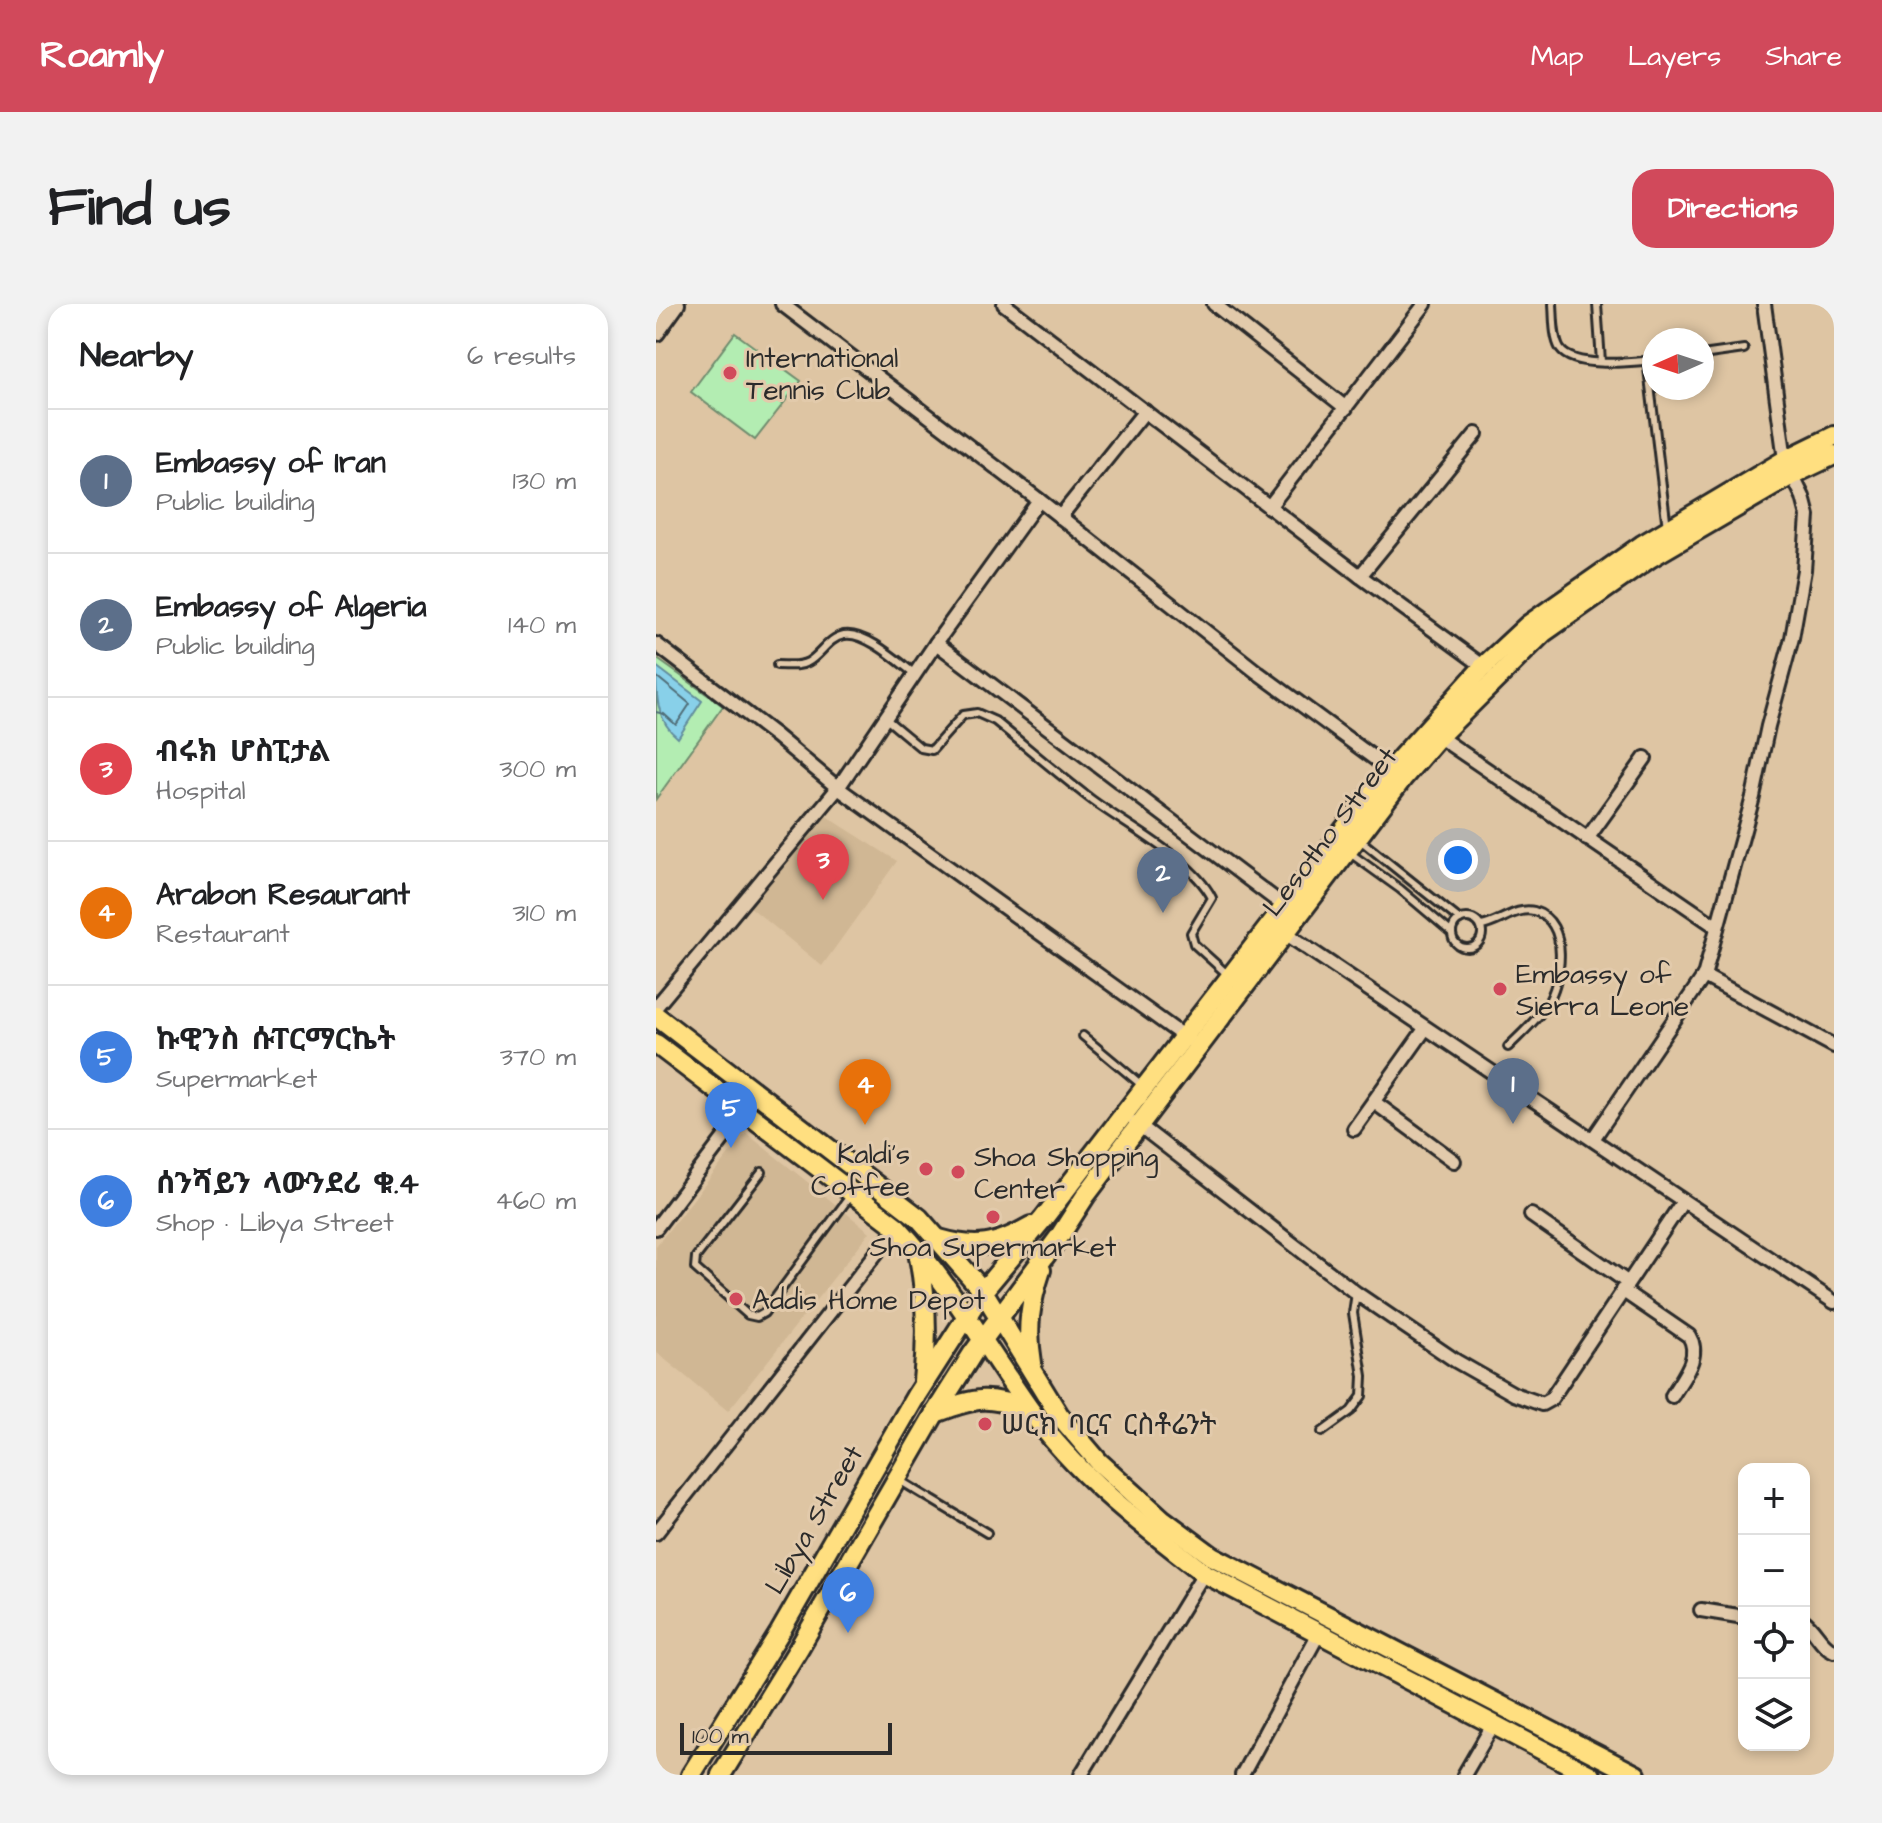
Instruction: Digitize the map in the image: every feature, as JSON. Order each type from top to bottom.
[{"type":"main road","name":"Lesotho Street","points":[[979,1346],[1086,1195],[1160,1098],[1192,1043],[1346,839],[1396,774],[1491,672],[1528,625],[1788,468],[1834,436]]},
{"type":"main road","name":"Lesotho Street","points":[[1788,468],[1834,455]]},
{"type":"main road","points":[[656,1016],[919,1218],[983,1291],[1059,1415],[1099,1462],[1162,1519],[1212,1556],[1632,1774]]},
{"type":"main road","name":"Lesotho Street","points":[[983,1291],[1043,1219],[1144,1086],[1192,1043]]},
{"type":"main road","points":[[656,1044],[897,1227],[928,1259],[967,1317],[979,1346],[1031,1412],[1086,1474],[1152,1533],[1204,1573],[1590,1775]]},
{"type":"main road","points":[[939,1239],[963,1246],[983,1246],[1008,1239],[1043,1219]]},
{"type":"main road","points":[[918,1249],[924,1282],[927,1342],[922,1386]]},
{"type":"main road","points":[[1034,1373],[1028,1336],[1034,1292],[1047,1253]]},
{"type":"main road","name":"Libya Street","points":[[691,1775],[780,1632],[922,1386],[983,1291]]},
{"type":"main road","name":"Libya Street","points":[[721,1775],[799,1648],[935,1413],[979,1346]]},
{"type":"main road","points":[[935,1413],[971,1399],[1009,1403],[1031,1412]]},
{"type":"street","points":[[656,332],[676,304]]},
{"type":"street","points":[[782,304],[1039,500],[1257,672],[1396,774]]},
{"type":"street","points":[[1004,304],[1491,672]]},
{"type":"street","points":[[1214,304],[1346,408]]},
{"type":"street","points":[[1593,1139],[1704,976],[1792,638],[1804,570],[1808,516],[1803,497],[1788,468],[1764,304]]},
{"type":"street","points":[[1269,507],[1422,305]]},
{"type":"street","points":[[1060,517],[1145,411]]},
{"type":"street","points":[[1360,576],[1476,434]]},
{"type":"street","points":[[656,1007],[838,788],[936,643],[1039,500]]},
{"type":"street","points":[[936,643],[1292,912]]},
{"type":"street","points":[[656,644],[838,788],[1192,1043]]},
{"type":"street","points":[[1432,732],[1717,927]]},
{"type":"street","points":[[1587,839],[1645,758]]},
{"type":"street","points":[[1278,929],[1834,1302]]},
{"type":"street","points":[[1704,976],[1834,1046]]},
{"type":"street","points":[[1354,1129],[1425,1029]]},
{"type":"street","points":[[657,1224],[757,1094]]},
{"type":"street","points":[[1374,1102],[1454,1161]]},
{"type":"street","points":[[1124,1112],[1356,1293],[1456,1361],[1514,1394],[1542,1404],[1551,1399],[1683,1201]]},
{"type":"street","points":[[1531,1215],[1689,1336],[1695,1355],[1672,1396]]},
{"type":"street","points":[[656,1533],[897,1227]]},
{"type":"street","points":[[1081,1775],[1204,1573]]},
{"type":"street","points":[[1701,1610],[1738,1616]]},
{"type":"street","points":[[1810,1625],[1828,1649],[1834,1651]]},
{"type":"street","points":[[1242,1775],[1319,1633]]},
{"type":"street","points":[[1464,1775],[1493,1725]]},
{"type":"lane","points":[[1553,304],[1557,340],[1561,350],[1568,355],[1584,361],[1642,360]]},
{"type":"lane","points":[[1597,304],[1601,362]]},
{"type":"lane","points":[[1714,353],[1744,349]]},
{"type":"lane","points":[[1655,400],[1670,537]]},
{"type":"lane","points":[[777,665],[799,665],[811,660],[842,635],[853,635],[882,649],[915,674]]},
{"type":"lane","points":[[885,718],[921,748],[932,750],[963,715],[977,713],[995,721],[1091,799],[1172,855],[1207,887],[1212,898],[1191,933],[1194,944],[1237,983]]},
{"type":"lane","points":[[1346,839],[1460,920],[1474,919],[1481,926],[1482,936],[1473,947],[1459,946],[1452,933],[1346,839]]},
{"type":"lane","points":[[1481,926],[1491,925],[1519,912],[1534,911],[1548,920],[1557,935],[1560,957],[1556,984],[1547,1005],[1508,1047]]},
{"type":"lane","points":[[1452,933],[1460,920]]},
{"type":"lane","points":[[1083,1036],[1160,1098]]},
{"type":"lane","points":[[762,1172],[694,1262],[695,1268],[748,1315],[757,1317],[764,1313],[852,1193]]},
{"type":"lane","points":[[1322,1432],[1351,1411],[1362,1396],[1363,1376],[1353,1313],[1356,1293]]},
{"type":"lane","points":[[896,1478],[987,1533]]},
{"type":"shaded area","points":[[823,814],[897,861],[822,966],[749,906]]},
{"type":"shaded area","name":"Addis Home Depot","points":[[746,1133],[870,1232],[728,1411],[656,1352],[656,1246]]},
{"type":"green space","name":"International Tennis Club","points":[[735,333],[801,381],[755,440],[691,392]]},
{"type":"green space","points":[[656,658],[723,706],[656,799]]},
{"type":"water","points":[[656,666],[702,701],[678,738],[661,715]]},
{"type":"place","name":"International Tennis Club","points":[[730,373]]},
{"type":"place","name":"ብሩክ ሆስፒታል","points":[[823,900]]},
{"type":"place","name":"Embassy of Algeria","points":[[1163,913]]},
{"type":"place","name":"Embassy of Sierra Leone","points":[[1500,989]]},
{"type":"place","name":"Embassy of Iran","points":[[1513,1124]]},
{"type":"place","name":"Arabon Resaurant","points":[[865,1125]]},
{"type":"place","name":"ኩዊንስ ሱፐርማርኬት","points":[[731,1148]]},
{"type":"place","name":"Kaldi's Coffee","points":[[926,1169]]},
{"type":"place","name":"Shoa Shopping Center","points":[[958,1172]]},
{"type":"place","name":"Shoa Supermarket","points":[[993,1217]]},
{"type":"place","name":"Addis Home Depot","points":[[736,1299]]},
{"type":"place","name":"ሠርክ ባርና ርስቶሬንት","points":[[985,1424]]},
{"type":"place","name":"ሰንሻይን ላውንደሪ ቁ.4","points":[[848,1633]]}]
